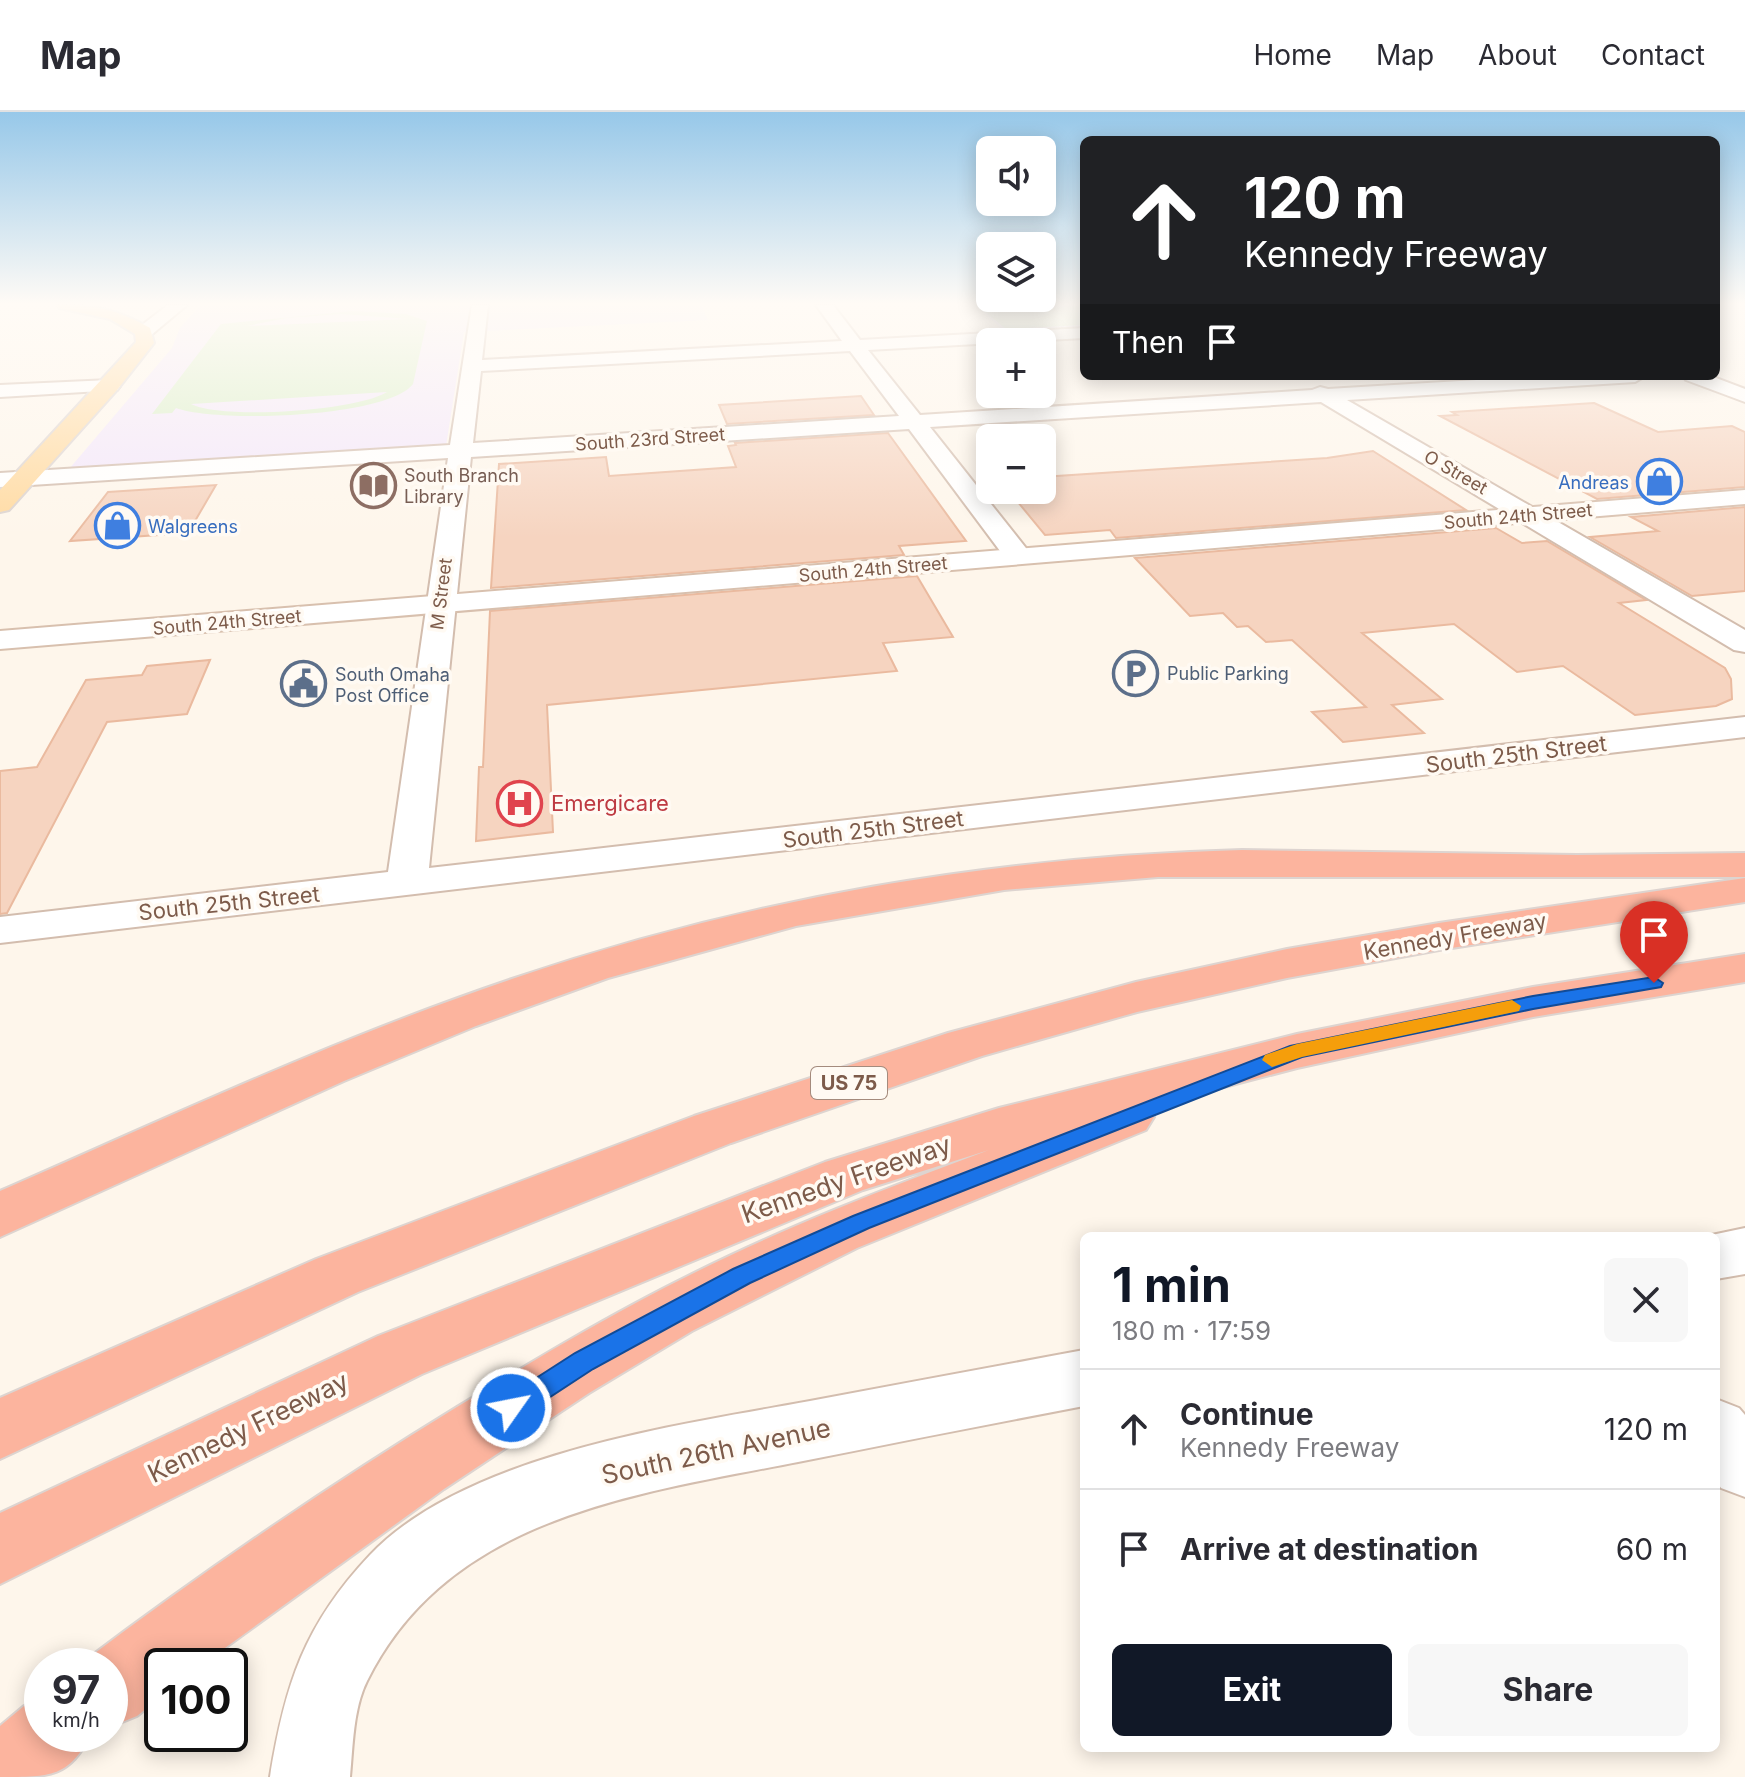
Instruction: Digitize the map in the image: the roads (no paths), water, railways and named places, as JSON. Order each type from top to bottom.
[{"type":"highway","points":[[0,1215],[419,1031],[524,990],[613,961],[739,926],[855,901],[969,882],[1076,870],[1212,864],[1375,863],[1634,869],[1745,865]]},
{"type":"highway","name":"Kennedy Freeway","points":[[0,1429],[322,1282],[582,1178],[717,1127],[1014,1030],[1139,996],[1280,967],[1465,932],[1745,890]]},
{"type":"highway","name":"Kennedy Freeway","points":[[0,1550],[400,1355],[844,1176],[999,1127],[1297,1051],[1519,1005],[1745,968]]},
{"type":"highway","points":[[128,1675],[181,1632],[403,1478],[584,1361],[741,1276],[861,1222],[1297,1051]]},
{"type":"highway","points":[[0,1776],[30,1752]]},
{"type":"main road","points":[[0,505],[12,480],[113,383]]},
{"type":"street","name":"M Street","points":[[407,883],[440,604],[471,383]]},
{"type":"street","points":[[884,383],[1019,557]]},
{"type":"street","name":"O Street","points":[[1301,383],[1745,643]]},
{"type":"street","name":"South 23rd Street","points":[[12,480],[1531,383]]},
{"type":"street","points":[[1710,383],[1745,396]]},
{"type":"street","points":[[0,391],[110,386]]},
{"type":"street","name":"South 24th Street","points":[[0,640],[1745,497]]},
{"type":"street","name":"South 25th Street","points":[[0,930],[1745,727]]},
{"type":"street","points":[[1720,1255],[1745,1251]]},
{"type":"street","name":"South 26th Avenue","points":[[310,1777],[326,1687],[345,1646],[379,1595],[412,1563],[455,1531],[525,1496],[647,1461],[1080,1379]]},
{"type":"street","points":[[1720,1434],[1745,1466]]},
{"type":"place","name":"Andreas","points":[[1660,482]]},
{"type":"place","name":"South Branch Library","points":[[373,485]]},
{"type":"place","name":"Walgreens","points":[[117,526]]},
{"type":"place","name":"Public Parking","points":[[1136,673]]},
{"type":"place","name":"South Omaha Post Office","points":[[304,684]]},
{"type":"place","name":"Emergicare","points":[[520,803]]}]
